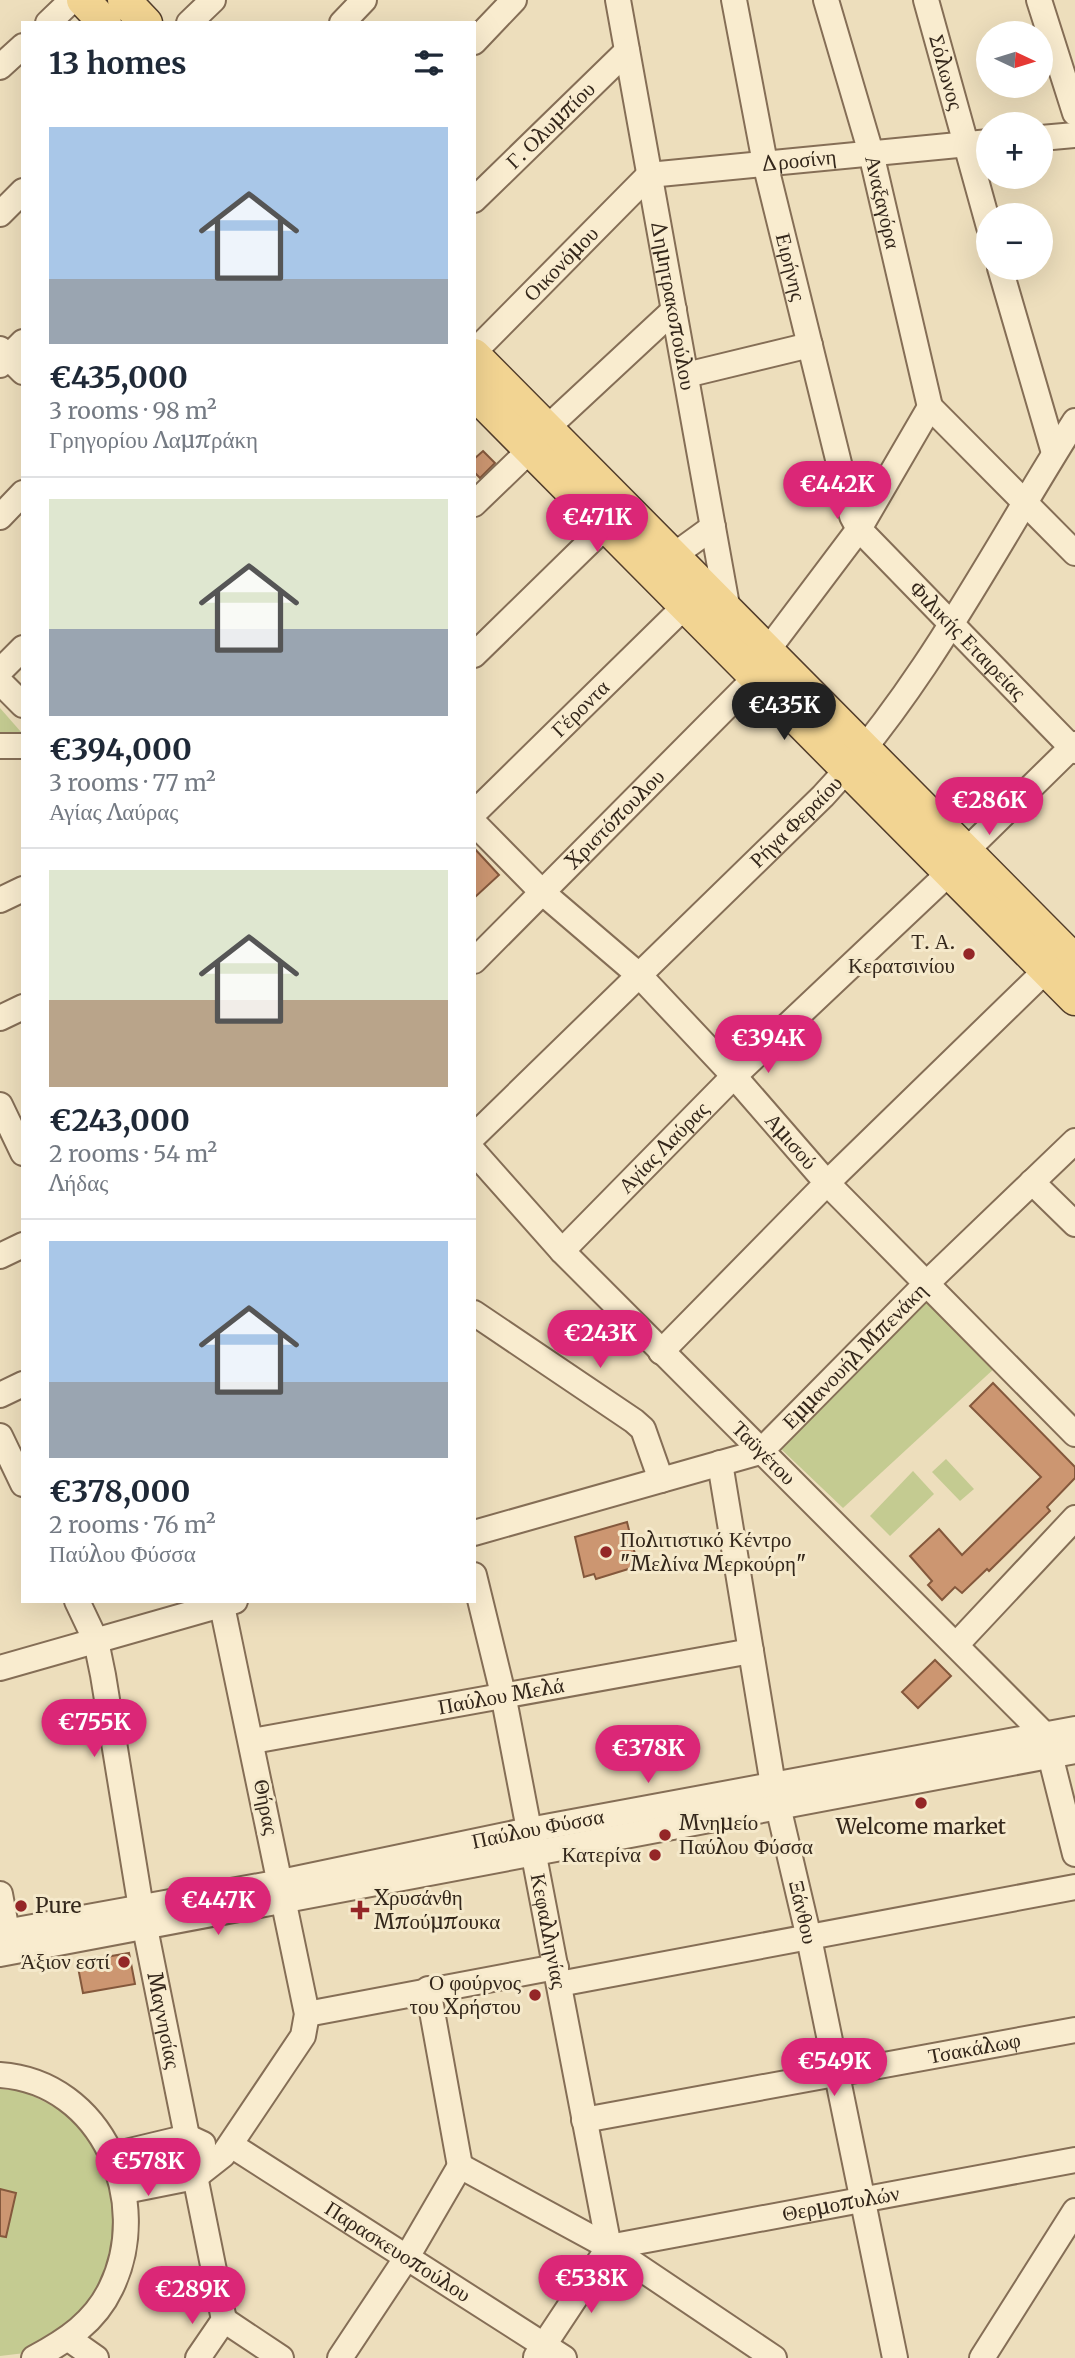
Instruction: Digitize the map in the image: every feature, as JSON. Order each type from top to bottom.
[{"type":"main road","points":[[83,0],[103,21]]},
{"type":"main road","points":[[124,0],[144,21]]},
{"type":"main road","points":[[476,357],[606,526],[685,606],[762,664],[1060,965],[1075,999]]},
{"type":"main road","points":[[476,395],[538,439],[673,556],[728,611],[762,664]]},
{"type":"street","points":[[50,21],[72,0]]},
{"type":"street","points":[[143,0],[153,9],[153,21]]},
{"type":"street","points":[[192,21],[213,0]]},
{"type":"street","points":[[344,21],[364,0]]},
{"type":"street","points":[[476,40],[514,0]]},
{"type":"street","name":"Δημητρακοπούλου","points":[[618,0],[728,611]]},
{"type":"street","name":"Ειρήνης","points":[[734,0],[765,163],[852,516],[859,529]]},
{"type":"street","name":"Αναξαγόρα","points":[[826,0],[871,153],[930,407]]},
{"type":"street","name":"Σόλωνος","points":[[926,0],[976,140]]},
{"type":"street","points":[[1039,0],[1075,113]]},
{"type":"street","points":[[0,67],[21,48]]},
{"type":"street","name":"Γ. Ολυμπίου","points":[[476,198],[627,51]]},
{"type":"street","points":[[1053,137],[1075,135]]},
{"type":"street","name":"Δροσίνη","points":[[649,175],[976,143]]},
{"type":"street","name":"Οικονόμου","points":[[476,352],[649,175]]},
{"type":"street","points":[[0,214],[21,193]]},
{"type":"street","points":[[1004,280],[1054,453]]},
{"type":"street","points":[[476,503],[538,439],[674,310]]},
{"type":"street","points":[[686,375],[810,345]]},
{"type":"street","points":[[930,407],[1075,553]]},
{"type":"street","name":"Χριστόπουλου","points":[[476,959],[543,893],[762,664],[859,529],[930,407]]},
{"type":"street","name":"Ρήγα Φεραίου","points":[[476,1134],[857,761],[951,621],[1075,421]]},
{"type":"street","points":[[0,517],[21,496]]},
{"type":"street","points":[[476,653],[606,526]]},
{"type":"street","points":[[673,556],[713,527]]},
{"type":"street","name":"Φιλικής Εταιρείας","points":[[859,529],[1074,747]]},
{"type":"street","name":"Γέροντα","points":[[476,811],[685,606]]},
{"type":"street","points":[[0,671],[21,650]]},
{"type":"street","points":[[0,682],[21,703]]},
{"type":"street","points":[[0,746],[21,746]]},
{"type":"street","name":"Αγίας Λαύρας","points":[[562,1251],[734,1076],[1074,747]]},
{"type":"street","name":"Αμισού","points":[[476,825],[543,893],[640,976],[734,1076],[827,1183],[928,1282],[1075,1434]]},
{"type":"street","points":[[0,900],[21,890]]},
{"type":"street","points":[[661,1352],[827,1183],[1060,965]]},
{"type":"street","points":[[0,1018],[21,1008]]},
{"type":"street","points":[[0,1105],[15,1137]]},
{"type":"street","name":"Εμμανουήλ Μπενάκη","points":[[476,1532],[760,1452],[928,1282],[1075,1141]]},
{"type":"street","name":"Ταϋγέτου","points":[[476,1154],[562,1251],[1057,1747]]},
{"type":"street","points":[[1032,1182],[1075,1224]]},
{"type":"street","points":[[0,1256],[21,1246]]},
{"type":"street","points":[[476,1314],[643,1429],[661,1480]]},
{"type":"street","points":[[0,1395],[21,1385]]},
{"type":"street","points":[[0,1436],[21,1481]]},
{"type":"street","name":"Ξάνθου","points":[[720,1463],[776,1795],[809,1938],[895,2358]]},
{"type":"street","points":[[956,1645],[1075,1518]]},
{"type":"street","name":"Κεφαλληνίας","points":[[476,1583],[503,1694],[609,2247]]},
{"type":"street","name":"Μαγνησίας","points":[[78,1603],[96,1641],[143,1917],[224,2320]]},
{"type":"street","points":[[0,1668],[223,1603]]},
{"type":"street","name":"Θήρας","points":[[226,1603],[307,2014]]},
{"type":"street","name":"Παύλου Μελά","points":[[253,1741],[751,1651]]},
{"type":"street","name":"Παύλου Φύσσα","points":[[4,1942],[776,1795],[1057,1747],[1075,1729]]},
{"type":"street","points":[[1057,1747],[1075,1854]]},
{"type":"street","points":[[125,2191],[195,2177],[227,2150],[303,2036],[307,2014],[428,1989],[557,1975],[809,1938],[1075,1887]]},
{"type":"street","points":[[0,1894],[4,1942]]},
{"type":"street","points":[[340,2358],[407,2257],[460,2166],[428,1989]]},
{"type":"street","name":"Τσακάλωφ","points":[[584,2120],[1075,2030]]},
{"type":"street","points":[[0,2075],[43,2086],[73,2105],[97,2130],[113,2155],[125,2191],[128,2228],[123,2260],[110,2290],[92,2317],[69,2339],[34,2358]]},
{"type":"street","points":[[113,2155],[188,2137]]},
{"type":"street","name":"Παρασκευοπούλου","points":[[188,2137],[227,2150],[407,2257],[548,2354]]},
{"type":"street","name":"Θερμοπυλών","points":[[609,2247],[1075,2160]]},
{"type":"street","points":[[460,2166],[609,2247],[774,2358]]},
{"type":"street","points":[[982,2358],[1073,2218]]},
{"type":"street","points":[[548,2354],[609,2247]]},
{"type":"street","points":[[198,2358],[224,2320],[281,2358]]},
{"type":"street","points":[[69,2339],[96,2358]]},
{"type":"green space","points":[[0,708],[21,732],[0,732]]},
{"type":"green space","points":[[930,1297],[997,1366],[843,1508],[779,1447]]},
{"type":"green space","points":[[946,1459],[974,1489],[960,1501],[932,1472]]},
{"type":"green space","points":[[913,1471],[934,1494],[890,1536],[870,1516]]},
{"type":"green space","points":[[0,2089],[23,2091],[65,2112],[95,2143],[114,2181],[120,2223],[94,2303],[63,2334],[25,2353],[0,2356]]},
{"type":"building","points":[[483,451],[495,463],[480,478],[476,474],[476,457]]},
{"type":"building","points":[[476,850],[499,875],[476,896]]},
{"type":"building","points":[[993,1383],[1075,1467],[1075,1478],[1047,1507],[1050,1511],[989,1571],[987,1569],[962,1593],[955,1587],[942,1600],[928,1585],[932,1581],[910,1556],[939,1529],[962,1555],[1041,1477],[970,1406]]},
{"type":"building","name":"Πολιτιστικό Κέντρο \"Μελίνα Μερκούρη\"","points":[[627,1522],[638,1566],[596,1579],[594,1574],[584,1577],[575,1537]]},
{"type":"building","points":[[935,1660],[951,1676],[918,1708],[902,1692]]},
{"type":"building","points":[[129,1953],[135,1984],[83,1993],[77,1962]]},
{"type":"building","points":[[0,2189],[16,2193],[6,2237],[0,2236]]},
{"type":"place","name":"Τ. Α. Κερατσινίου","points":[[969,954]]},
{"type":"place","name":"Πολιτιστικό Κέντρο \"Μελίνα Μερκούρη\"","points":[[606,1552]]},
{"type":"place","name":"Welcome market","points":[[921,1803]]},
{"type":"place","name":"Μνημείο Παύλου Φύσσα","points":[[665,1835]]},
{"type":"place","name":"Κατερίνα","points":[[655,1855]]},
{"type":"place","name":"Pure","points":[[21,1906]]},
{"type":"place","name":"Χρυσάνθη Μπούμπουκα","points":[[360,1910]]},
{"type":"place","name":"Άξιον εστί","points":[[124,1962]]},
{"type":"place","name":"Ο φούρνος του Χρήστου","points":[[535,1995]]}]
